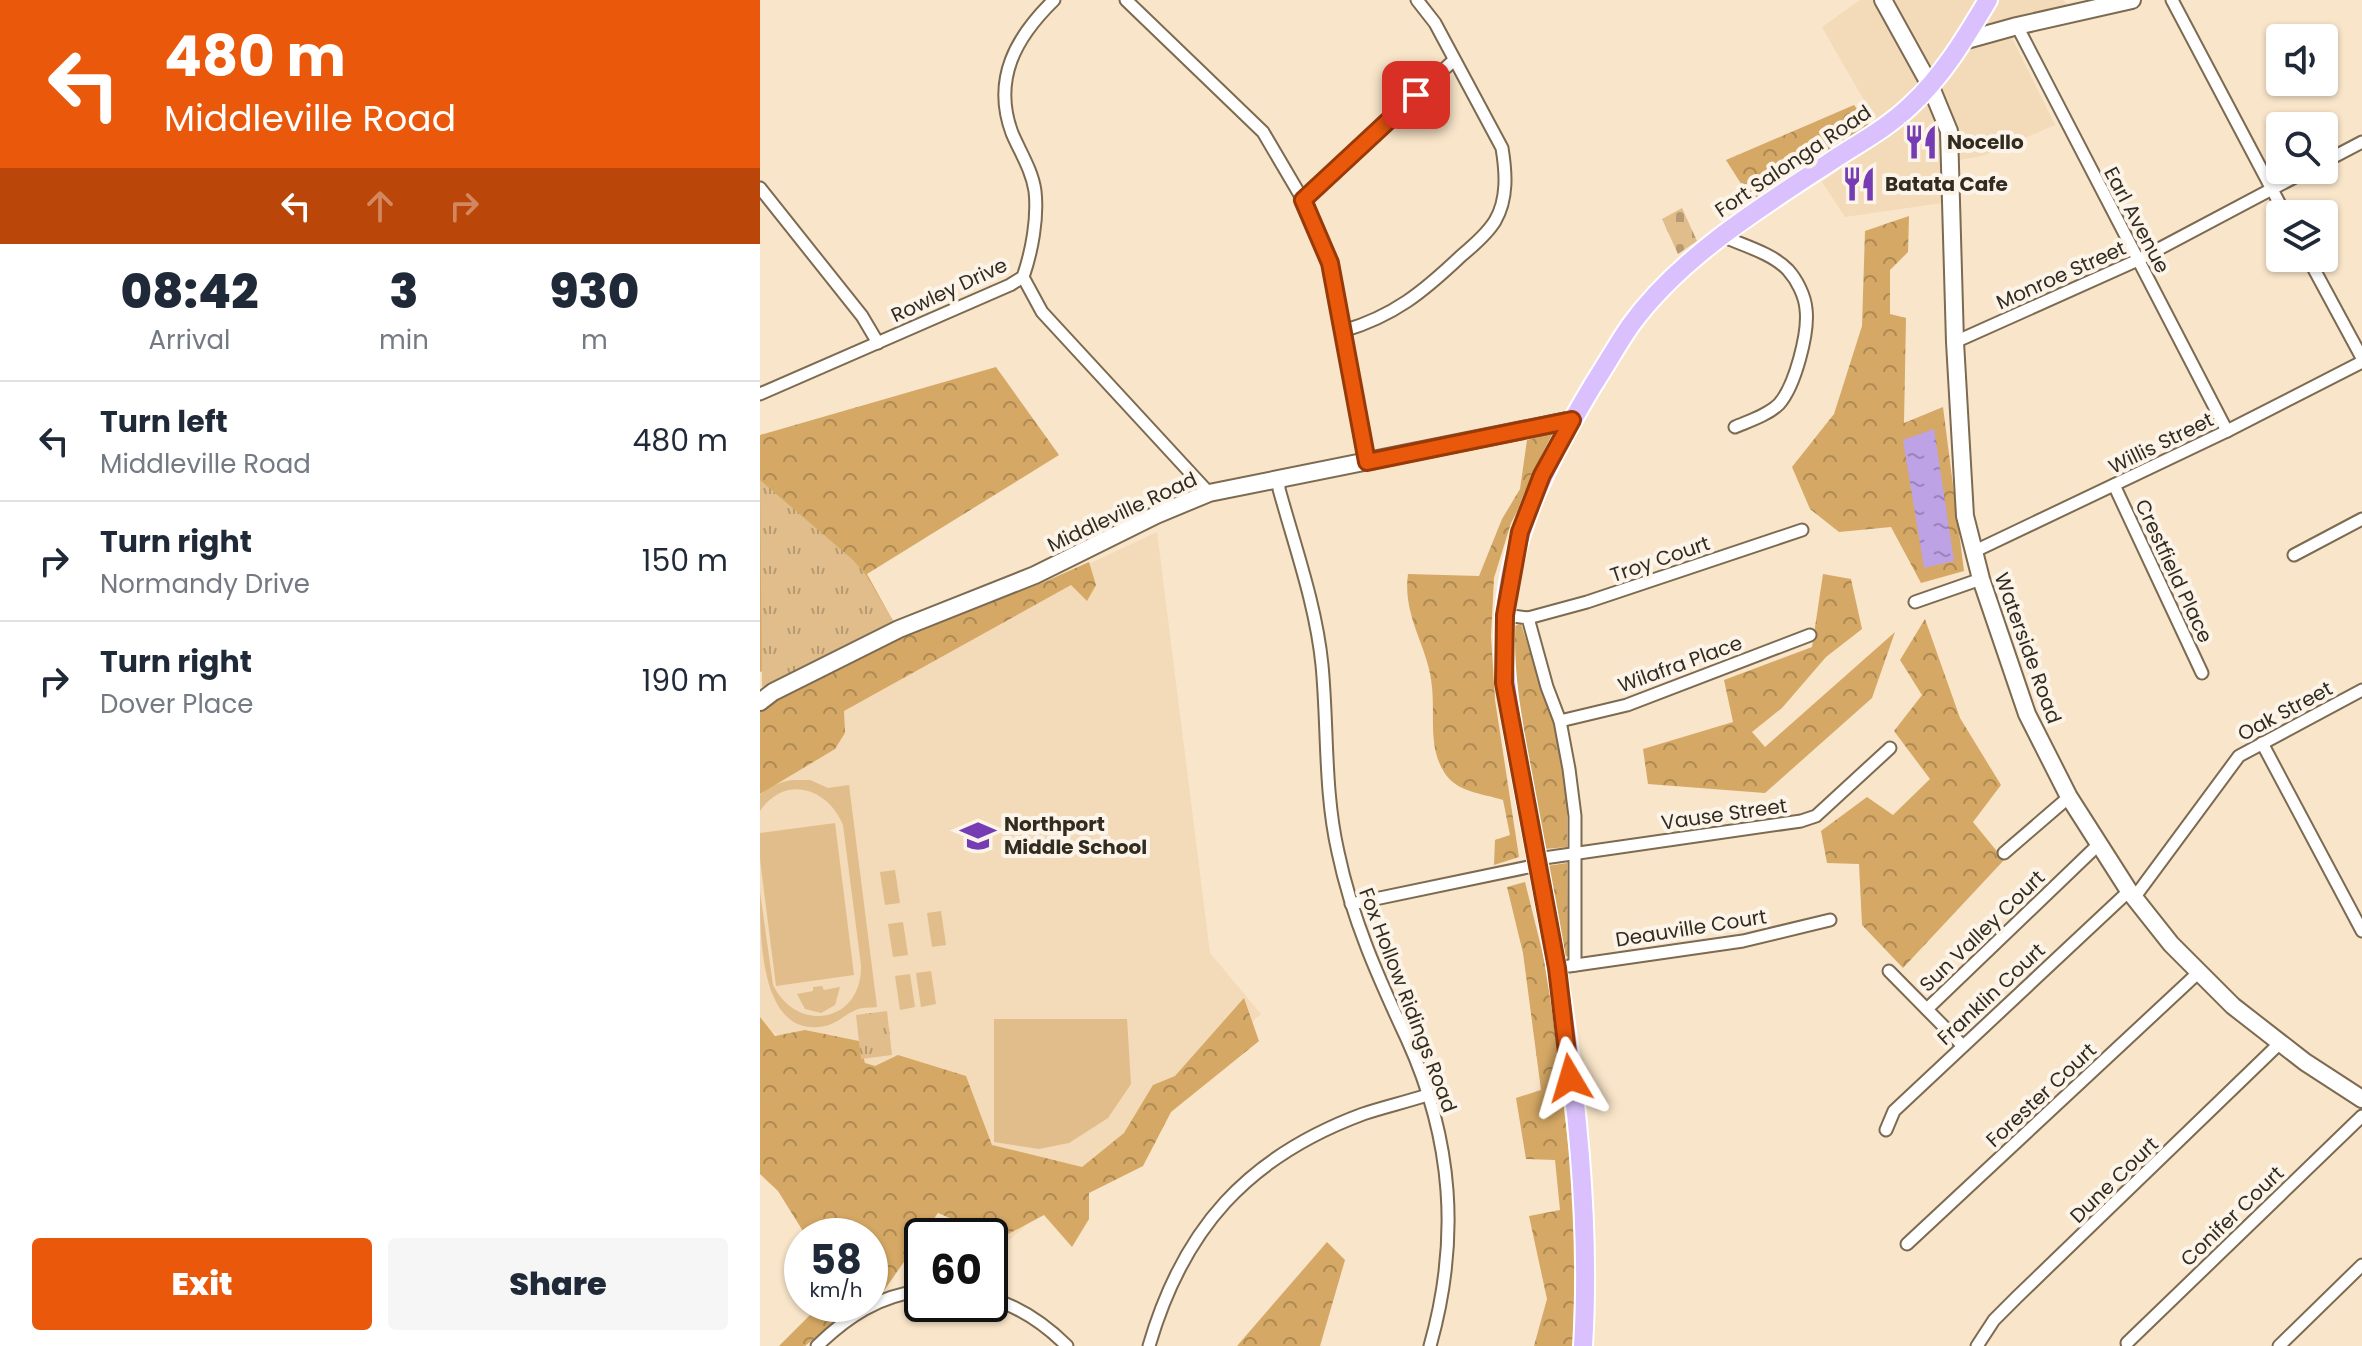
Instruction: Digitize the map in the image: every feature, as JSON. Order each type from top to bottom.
[{"type":"main road","name":"Waterside Road","points":[[1883,0],[1930,85],[1949,131],[1955,342],[1965,516],[1981,579],[2027,714],[2069,797],[2132,895],[2171,944],[2233,1006],[2280,1043],[2362,1099]]},
{"type":"main road","name":"Fort Salonga Road","points":[[1583,1346],[1586,1299],[1583,1208],[1566,966],[1537,862],[1504,683],[1505,615],[1520,532],[1542,475],[1572,420],[1633,322],[1651,301],[1750,214],[1889,123],[1930,85],[1963,41],[1988,0]]},
{"type":"main road","points":[[1963,41],[2132,0]]},
{"type":"main road","name":"Middleville Road","points":[[760,702],[773,692],[899,629],[1035,575],[1156,515],[1209,493],[1572,420]]},
{"type":"street","points":[[1023,277],[1033,231],[1035,192],[1030,171],[1009,123],[1006,80],[1009,59],[1017,43],[1054,0]]},
{"type":"street","points":[[1126,0],[1263,132],[1303,200],[1330,263],[1367,462]]},
{"type":"street","points":[[1343,331],[1372,322],[1400,308],[1424,290],[1478,241],[1496,220],[1505,195],[1506,170],[1502,148],[1435,23],[1417,0]]},
{"type":"street","points":[[2172,0],[2278,200]]},
{"type":"street","name":"Earl Avenue","points":[[2017,26],[2227,431]]},
{"type":"street","points":[[1303,200],[1454,60]]},
{"type":"street","points":[[2338,155],[2362,142]]},
{"type":"street","name":"Monroe Street","points":[[1955,342],[2138,260],[2281,184]]},
{"type":"street","points":[[760,188],[862,316],[878,343]]},
{"type":"street","points":[[1722,236],[1787,269],[1799,287],[1806,309],[1805,331],[1792,384],[1779,404],[1766,414],[1735,427]]},
{"type":"street","points":[[2315,272],[2362,360]]},
{"type":"street","name":"Rowley Drive","points":[[760,394],[1023,277],[1042,312],[1209,493]]},
{"type":"street","name":"Willis Street","points":[[1973,552],[2227,431],[2362,360]]},
{"type":"street","name":"Fox Hollow Ridings Road","points":[[1279,478],[1279,489],[1317,629],[1325,700],[1330,814],[1351,904],[1376,974],[1407,1040],[1427,1095],[1444,1158],[1450,1220],[1444,1290],[1430,1346]]},
{"type":"street","name":"Crestfield Place","points":[[2114,485],[2202,673]]},
{"type":"street","points":[[2294,555],[2362,519]]},
{"type":"street","name":"Troy Court","points":[[1528,618],[1587,602],[1802,530]]},
{"type":"street","points":[[1915,602],[1981,579]]},
{"type":"street","points":[[1505,615],[1528,618]]},
{"type":"street","name":"Fort Salonga Road","points":[[1528,618],[1560,721],[1575,816],[1566,966]]},
{"type":"street","name":"Wilafra Place","points":[[1560,721],[1627,705],[1810,635]]},
{"type":"street","name":"Oak Street","points":[[2132,895],[2239,756],[2362,690]]},
{"type":"street","points":[[2262,743],[2362,931]]},
{"type":"street","name":"Vause Street","points":[[1351,904],[1575,852],[1808,819],[1816,816],[1890,748]]},
{"type":"street","points":[[2004,853],[2069,797]]},
{"type":"street","name":"Sun Valley Court","points":[[1962,1045],[1927,1009],[2099,844]]},
{"type":"street","name":"Franklin Court","points":[[1886,1130],[1894,1111],[1962,1045],[2132,895]]},
{"type":"street","name":"Deauville Court","points":[[1566,966],[1743,941],[1830,920]]},
{"type":"street","points":[[1889,971],[1927,1009]]},
{"type":"street","name":"Forester Court","points":[[1907,1244],[2199,972]]},
{"type":"street","name":"Dune Court","points":[[1977,1346],[1994,1320],[2017,1297],[2280,1043]]},
{"type":"street","points":[[1149,1346],[1169,1286],[1182,1259],[1202,1230],[1248,1179],[1282,1154],[1318,1134],[1363,1114],[1427,1095]]},
{"type":"street","name":"Conifer Court","points":[[2127,1343],[2362,1116]]},
{"type":"street","points":[[2279,1346],[2362,1265]]},
{"type":"street","points":[[817,1346],[853,1314],[884,1298],[904,1294]]},
{"type":"street","points":[[1008,1305],[1049,1329],[1067,1346]]},
{"type":"shaded area","points":[[1860,0],[2063,0],[2071,8],[2006,26],[2055,125],[1982,156],[1942,163],[1942,203],[1845,217],[1822,182],[1885,137],[1822,27]]},
{"type":"shaded area","name":"Northport Middle School","points":[[1157,532],[1210,953],[1261,1014],[1008,1241],[1008,1218],[988,1218],[977,1167],[935,1127],[760,1025],[760,718]]},
{"type":"green space","points":[[1854,105],[1871,127],[1752,201],[1726,160]]},
{"type":"green space","points":[[1682,208],[1697,241],[1678,254],[1662,219]]},
{"type":"green space","points":[[1909,216],[1908,252],[1890,270],[1890,314],[1906,318],[1904,423],[1943,407],[1964,571],[1921,583],[1891,527],[1839,532],[1810,509],[1792,467],[1834,414],[1862,326],[1865,231]]},
{"type":"green space","points":[[996,367],[1059,455],[867,574],[893,621],[760,672],[760,435]]},
{"type":"green space","points":[[1559,431],[1511,523],[1494,578],[1491,636],[1495,700],[1519,857],[1494,865],[1495,840],[1510,835],[1503,800],[1456,784],[1449,779],[1439,762],[1434,741],[1430,672],[1412,618],[1407,590],[1408,574],[1479,576],[1502,519],[1520,489],[1527,440]]},
{"type":"green space","points":[[760,480],[852,559],[866,575],[893,621],[762,687]]},
{"type":"green space","points":[[1089,562],[1096,585],[1087,601],[1071,585],[844,711],[845,733],[835,749],[760,794],[760,710],[774,699],[903,634],[1042,583]]},
{"type":"green space","points":[[1823,574],[1851,579],[1862,629],[1826,657],[1782,708],[1752,732],[1765,747],[1895,632],[1872,698],[1765,793],[1648,784],[1643,749],[1733,722],[1724,680],[1812,647]]},
{"type":"green space","points":[[1925,619],[1960,718],[2001,785],[1973,822],[2004,860],[1903,968],[1862,925],[1859,864],[1827,863],[1821,831],[1867,797],[1893,815],[1930,779],[1894,731],[1922,695],[1900,660]]},
{"type":"green space","points":[[1521,624],[1554,726],[1567,783],[1567,847],[1545,849],[1514,684],[1514,626]]},
{"type":"green space","points":[[792,780],[810,780],[828,788],[849,785],[877,1007],[858,1009],[819,1027],[800,1025],[785,1015],[774,999],[763,956],[760,892],[773,985],[784,1001],[812,1016],[841,1010],[852,999],[859,984],[861,965],[843,825],[836,812],[817,795],[793,789],[770,799],[760,811],[760,795],[775,785]]},
{"type":"green space","points":[[835,823],[854,975],[776,986],[760,859],[760,833]]},
{"type":"green space","points":[[1567,863],[1568,956],[1563,957],[1547,866]]},
{"type":"green space","points":[[895,870],[900,903],[885,905],[880,872]]},
{"type":"green space","points":[[1525,882],[1548,975],[1576,1210],[1573,1346],[1534,1346],[1547,1299],[1529,1216],[1560,1210],[1555,1160],[1526,1159],[1516,1098],[1541,1090],[1523,953],[1507,887]]},
{"type":"green space","points":[[941,911],[946,945],[932,947],[927,913]]},
{"type":"green space","points":[[903,922],[908,955],[893,957],[888,924]]},
{"type":"green space","points":[[931,971],[936,1004],[921,1007],[916,973]]},
{"type":"green space","points":[[910,974],[915,1007],[900,1010],[895,976]]},
{"type":"green space","points":[[822,986],[824,990],[840,987],[835,1005],[821,1013],[805,1009],[797,994]]},
{"type":"green space","points":[[1244,998],[1259,1041],[1171,1112],[1143,1166],[1089,1193],[1089,1219],[1072,1247],[1044,1215],[1008,1234],[1008,1218],[950,1218],[938,1213],[935,1218],[904,1218],[904,1262],[888,1285],[888,1218],[795,1218],[778,1191],[760,1174],[760,1017],[775,1036],[805,1030],[859,1041],[865,1063],[875,1066],[898,1055],[966,1076],[992,1145],[1082,1167],[1124,1133],[1153,1085],[1175,1076]]},
{"type":"green space","points":[[887,1011],[892,1055],[861,1059],[856,1015]]},
{"type":"green space","points":[[994,1019],[1127,1019],[1131,1084],[1108,1118],[1069,1143],[1039,1149],[994,1142]]},
{"type":"green space","points":[[1327,1242],[1345,1260],[1320,1346],[1237,1346]]},
{"type":"green space","points":[[803,1322],[834,1322],[805,1346],[779,1346]]},
{"type":"water","points":[[1934,429],[1954,561],[1924,568],[1903,440]]},
{"type":"place","name":"Nocello","points":[[1921,142]]},
{"type":"place","name":"Batata Cafe","points":[[1859,184]]},
{"type":"place","name":"Northport Middle School","points":[[978,836]]},
{"type":"route","points":[[1416,95],[1303,200],[1330,263],[1367,462],[1572,420],[1542,475],[1520,532],[1505,615],[1504,683],[1557,968],[1570,1078]]}]
